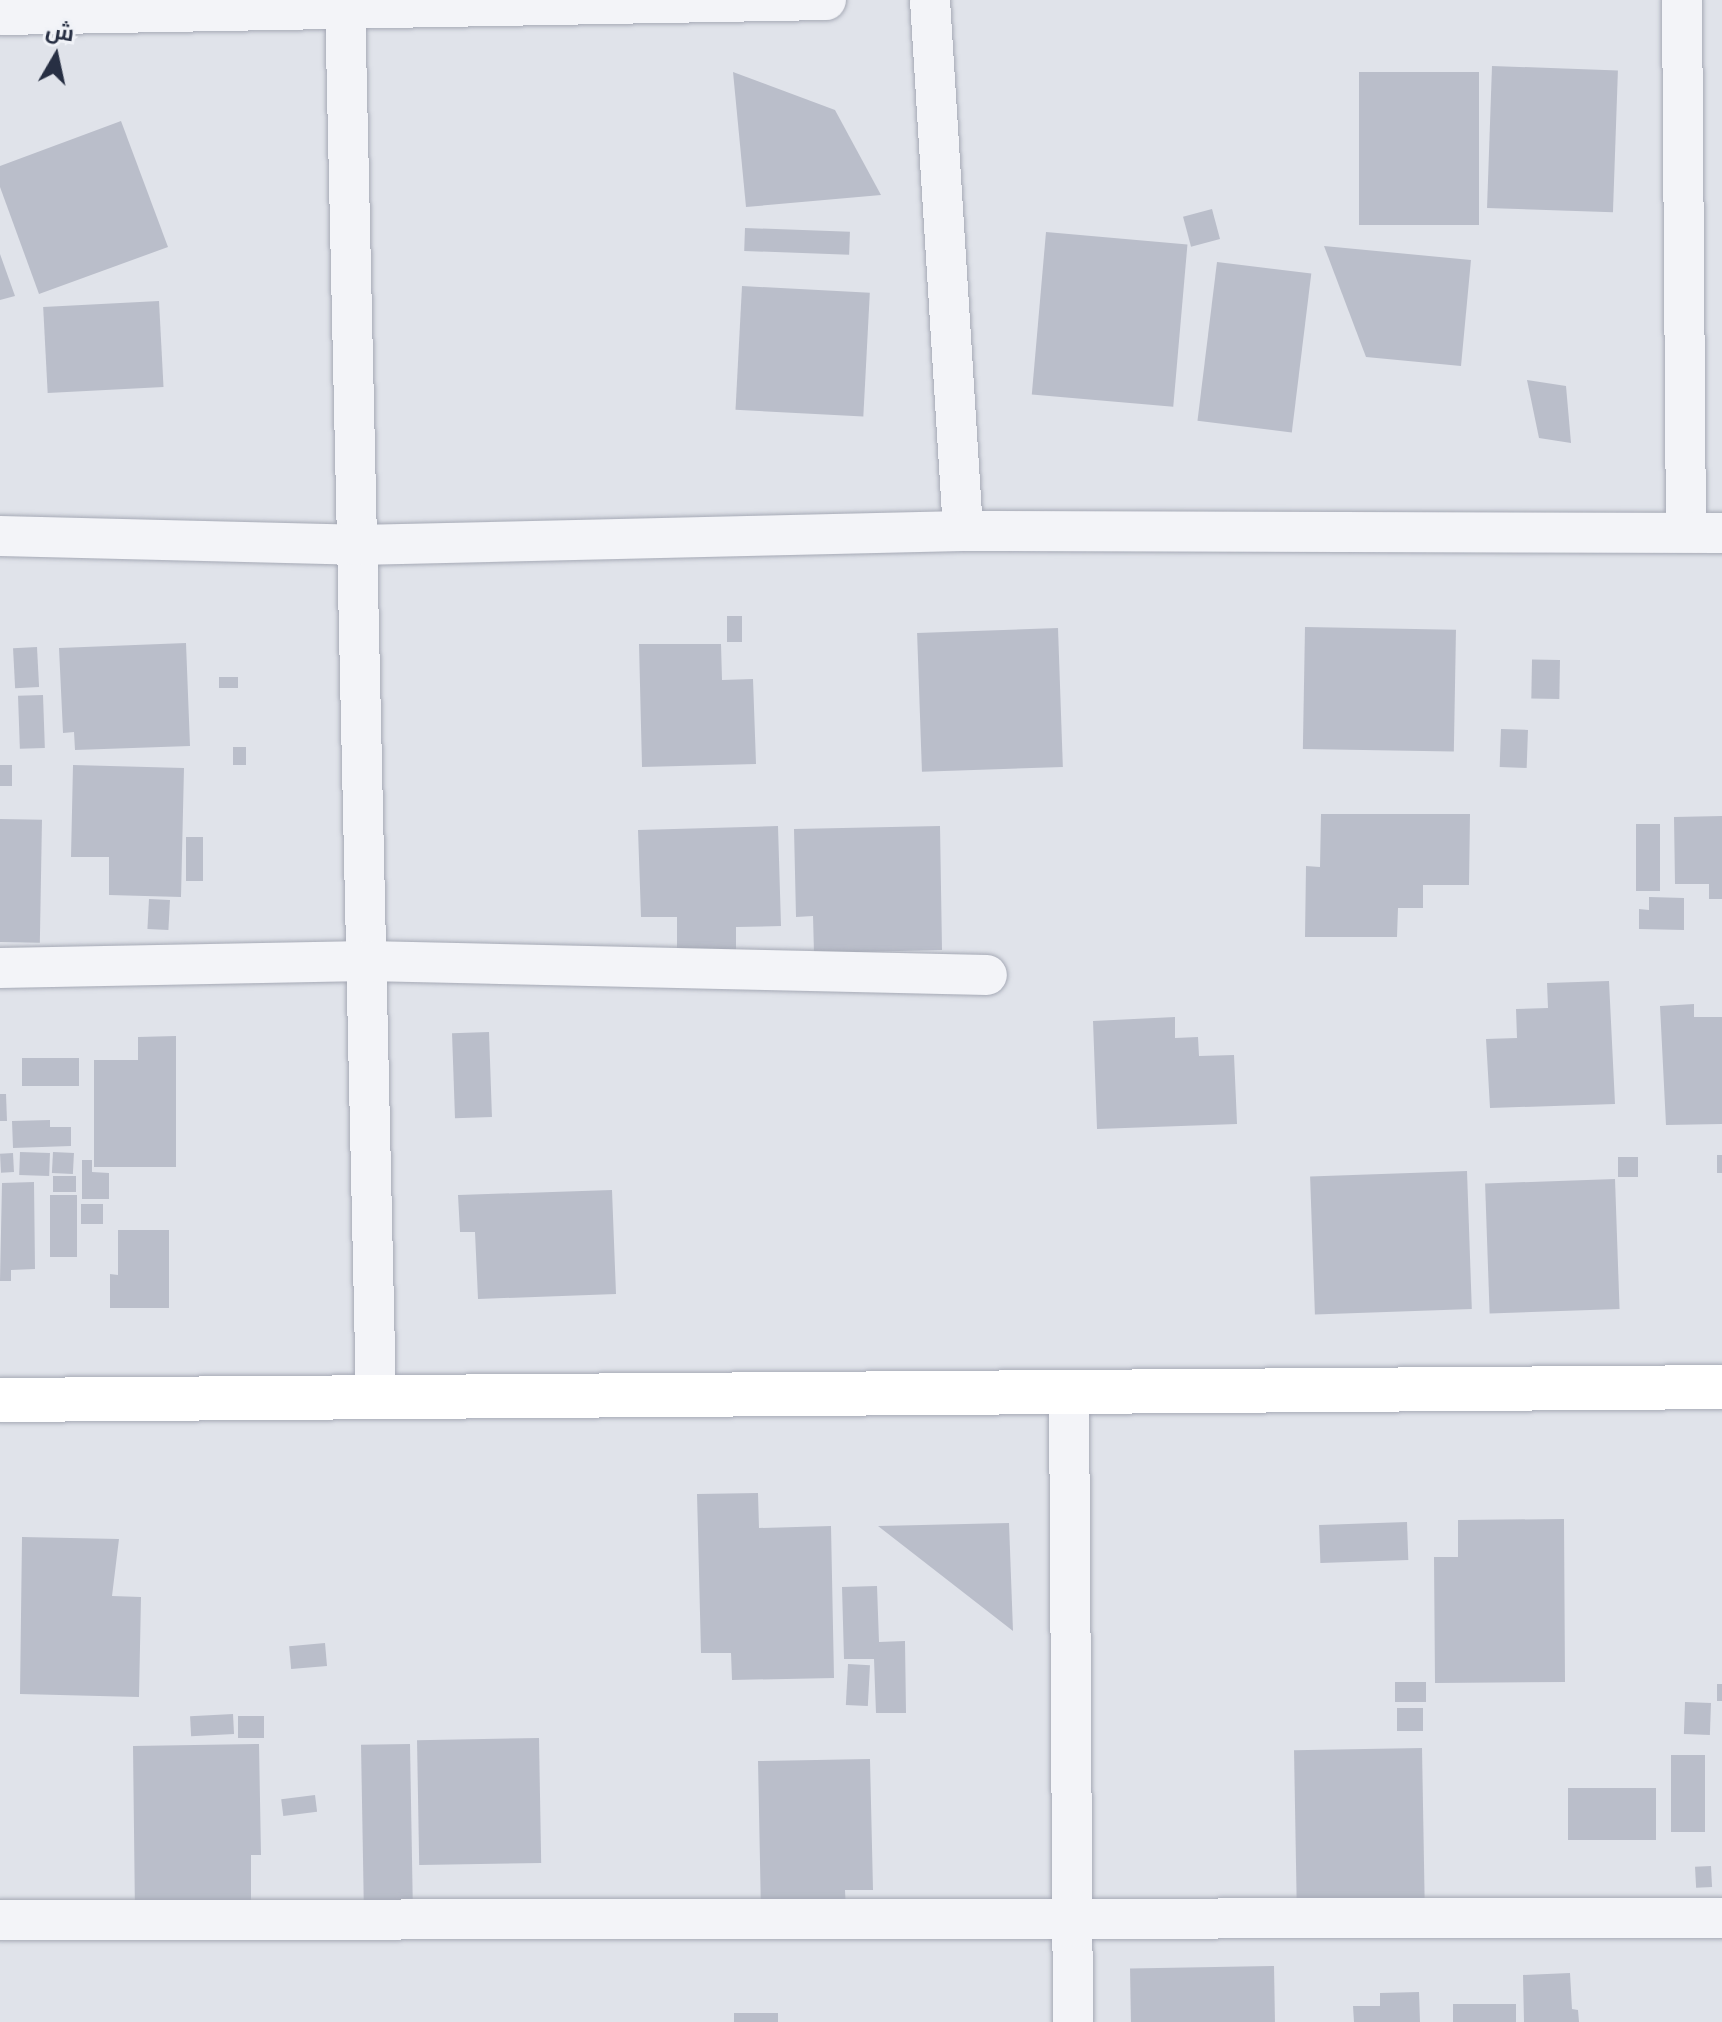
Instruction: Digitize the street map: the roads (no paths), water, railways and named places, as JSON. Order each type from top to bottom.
[{"type":"street","points":[[0,15],[345,6],[826,0]]},
{"type":"street","points":[[930,0],[963,531]]},
{"type":"street","points":[[0,536],[357,545],[963,531],[1494,536],[1704,532],[1682,0]]},
{"type":"street","points":[[345,6],[376,1397]]},
{"type":"street","points":[[0,968],[367,961],[987,975]]},
{"type":"street","points":[[0,1400],[1722,1387]]},
{"type":"street","points":[[1069,1392],[1073,2022]]},
{"type":"street","points":[[0,1920],[1722,1918]]}]
